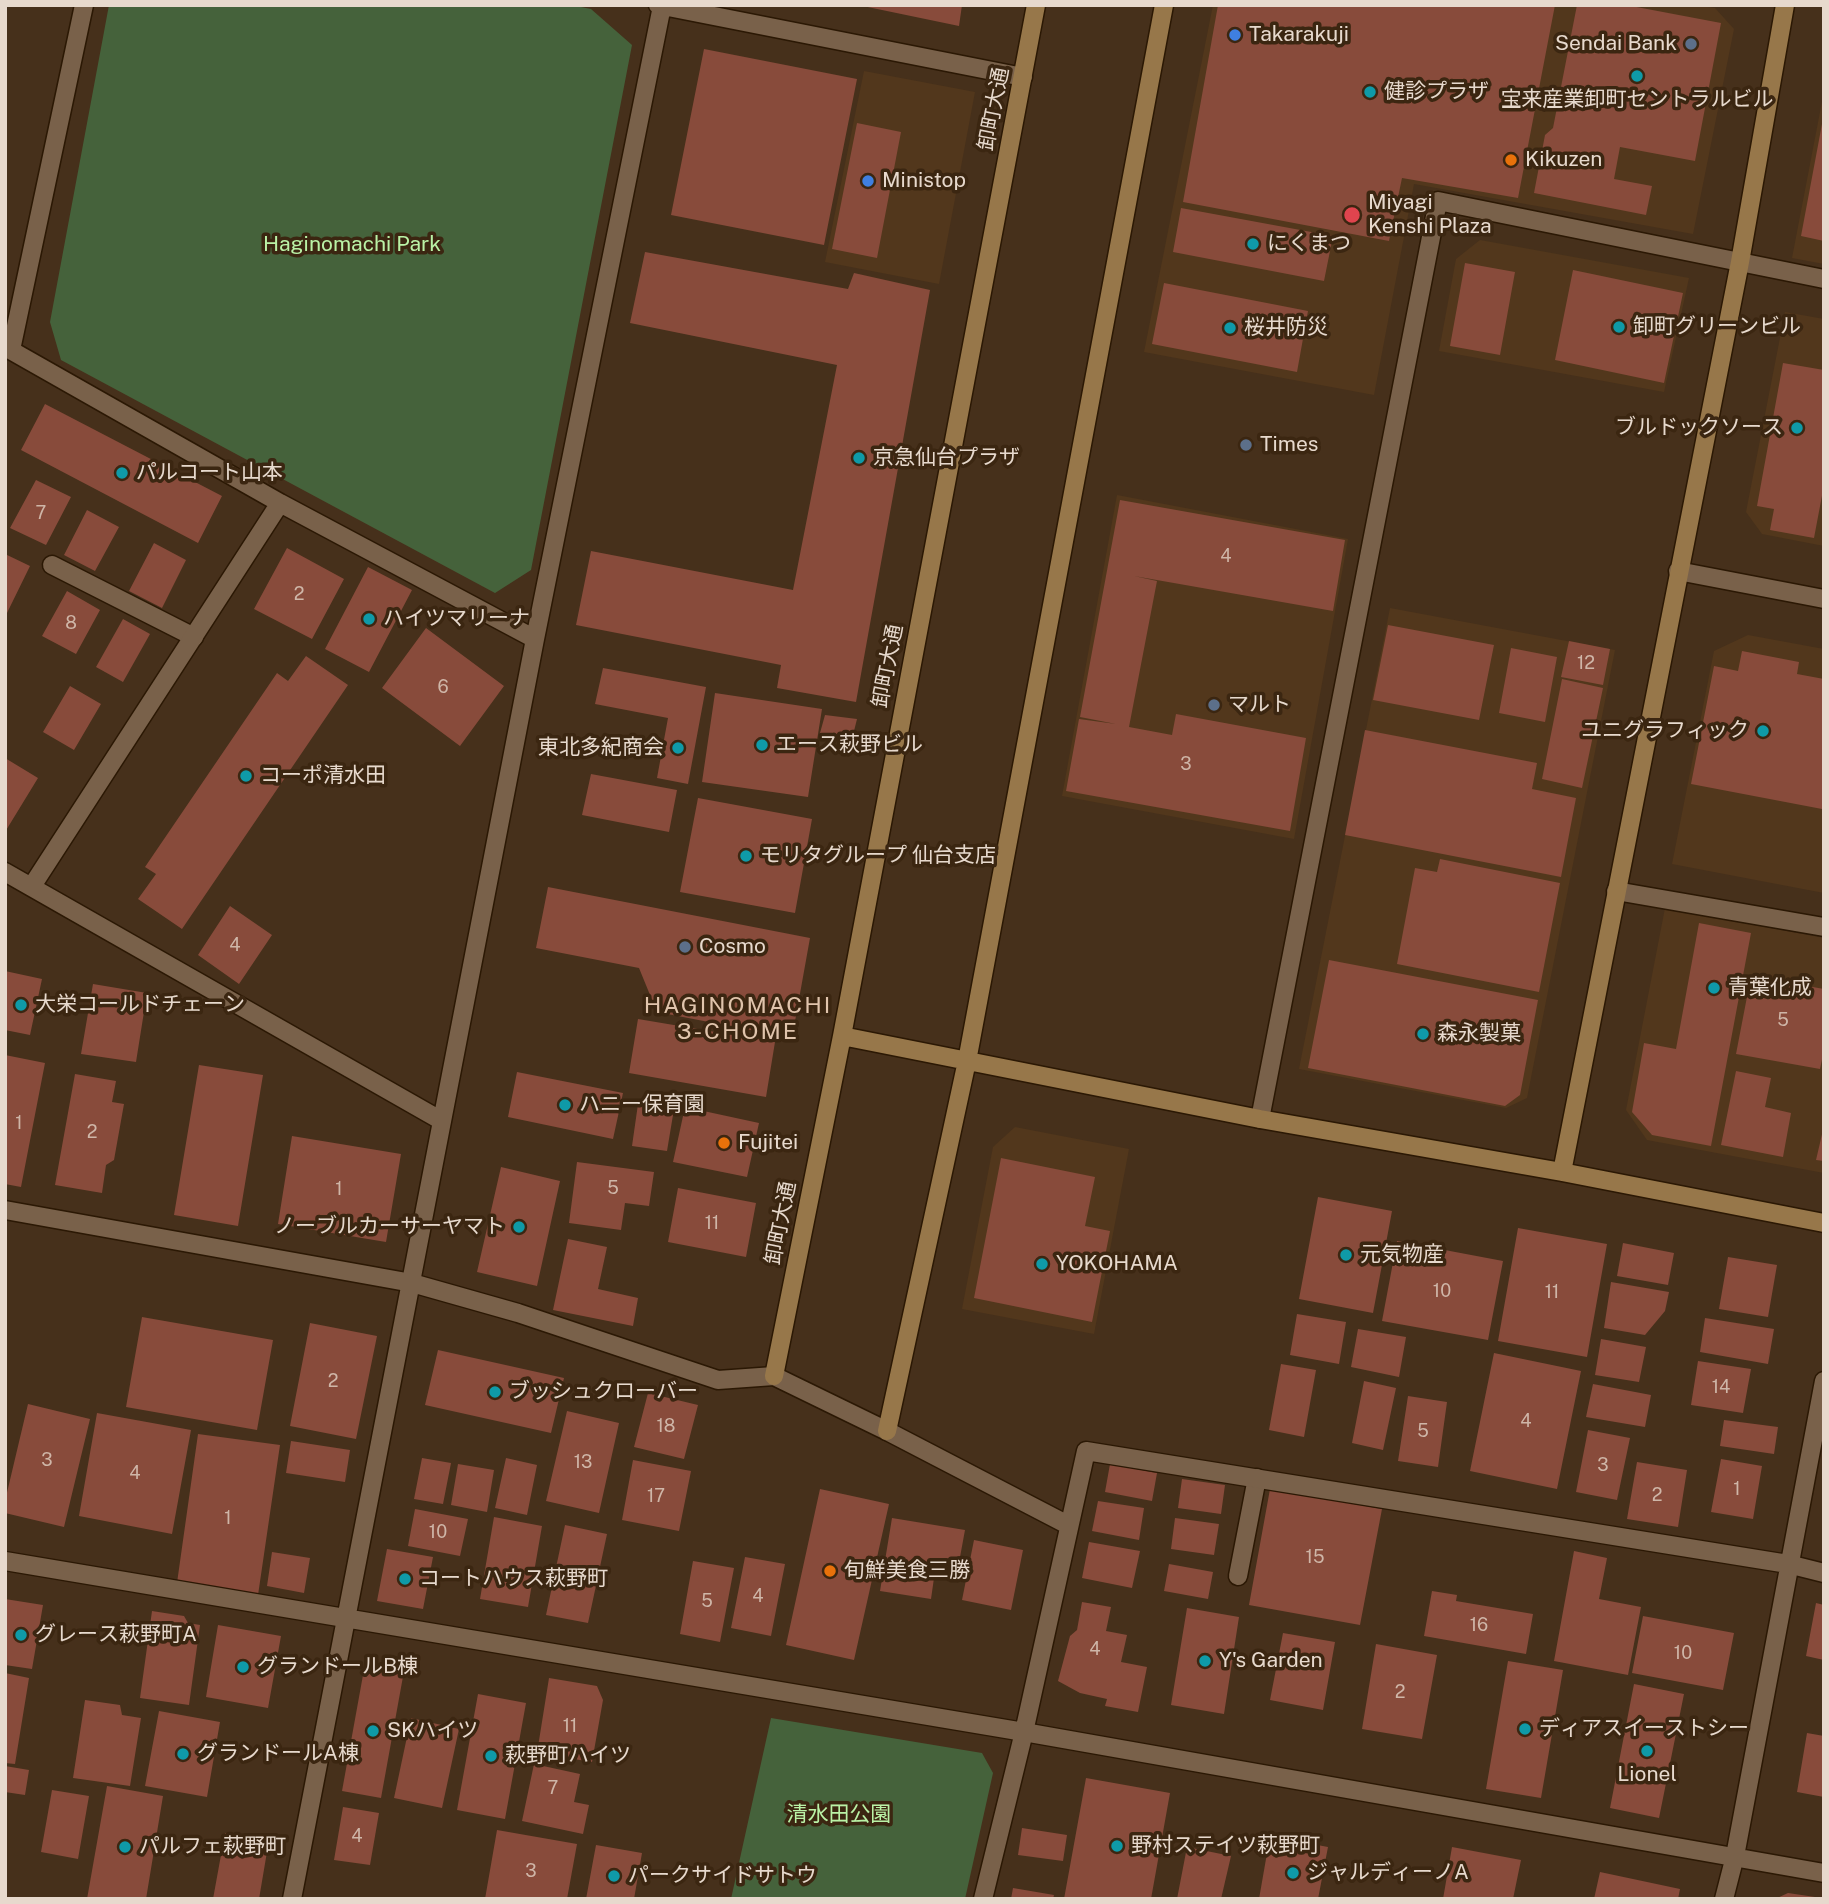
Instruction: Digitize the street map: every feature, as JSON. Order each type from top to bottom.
[{"type":"street","points":[[83,5],[8,349],[280,503],[535,639]]},
{"type":"street","name":"卸町大通","points":[[774,1376],[842,1037],[1036,5]]},
{"type":"street","points":[[887,1431],[967,1061],[1164,5]]},
{"type":"street","points":[[1562,1172],[1740,262],[1785,5]]},
{"type":"street","points":[[292,1899],[660,6],[1023,77]]},
{"type":"street","points":[[1260,1119],[1438,201],[1824,279]]},
{"type":"street","points":[[32,886],[280,503]]},
{"type":"street","points":[[52,565],[194,637]]},
{"type":"street","points":[[1678,571],[1824,599]]},
{"type":"street","points":[[5,872],[442,1121]]},
{"type":"street","points":[[1616,891],[1824,927]]},
{"type":"street","points":[[842,1037],[1260,1119],[1562,1172],[1824,1223]]},
{"type":"street","points":[[5,1210],[412,1283],[518,1312],[718,1380],[774,1376],[1068,1525]]},
{"type":"street","points":[[1724,1899],[1735,1856],[1824,1381]]},
{"type":"street","points":[[983,1899],[1024,1731],[1086,1451],[1788,1564],[1824,1573]]},
{"type":"street","points":[[1237,1576],[1257,1478]]},
{"type":"street","points":[[5,1561],[1024,1731],[1824,1873]]},
{"type":"shaded area","points":[[1213,5],[1696,5],[1715,8],[1734,29],[1693,234],[1414,184],[1374,395],[1144,352]]},
{"type":"shaded area","points":[[864,71],[975,92],[939,284],[825,262]]},
{"type":"shaded area","points":[[1824,91],[1824,264],[1792,258]]},
{"type":"shaded area","points":[[1480,240],[1689,278],[1664,392],[1439,351],[1456,259]]},
{"type":"shaded area","name":"ブルドックソース","points":[[1785,312],[1824,319],[1824,546],[1762,534],[1746,512]]},
{"type":"shaded area","points":[[1117,495],[1348,539],[1294,839],[1062,796]]},
{"type":"shaded area","points":[[1390,608],[1615,650],[1527,1098],[1506,1108],[1299,1069]]},
{"type":"shaded area","points":[[1748,635],[1824,649],[1824,893],[1672,864],[1714,651]]},
{"type":"shaded area","points":[[1665,908],[1824,938],[1824,1173],[1647,1140],[1626,1110]]},
{"type":"shaded area","name":"YOKOHAMA","points":[[1015,1127],[1129,1149],[1094,1334],[962,1309],[993,1147]]},
{"type":"green space","name":"Haginomachi Park","points":[[109,5],[571,5],[591,9],[632,45],[531,570],[495,593],[61,360],[50,322]]},
{"type":"green space","name":"清水田公園","points":[[771,1718],[982,1753],[993,1773],[965,1899],[731,1899]]},
{"type":"building","points":[[858,5],[962,5],[959,26]]},
{"type":"building","name":"健診プラザ","points":[[1218,5],[1555,5],[1518,198],[1402,178],[1389,241],[1183,202]]},
{"type":"building","name":"宝来産業卸町セントラルビル","points":[[1577,5],[1626,5],[1721,23],[1695,161],[1620,147],[1614,179],[1652,186],[1646,215],[1534,193],[1545,135],[1553,128]]},
{"type":"building","points":[[704,49],[857,79],[824,245],[671,215]]},
{"type":"building","points":[[857,123],[901,132],[877,258],[832,249]]},
{"type":"building","points":[[1824,124],[1824,241],[1801,236]]},
{"type":"building","name":"にくまつ","points":[[1181,208],[1333,236],[1324,281],[1173,252]]},
{"type":"building","name":"京急仙台プラザ","points":[[645,252],[848,289],[854,273],[930,290],[856,702],[777,688],[781,665],[576,625],[591,551],[793,590],[837,365],[630,323]]},
{"type":"building","points":[[1465,263],[1515,272],[1500,355],[1450,346]]},
{"type":"building","name":"卸町グリーンビル","points":[[1573,270],[1683,293],[1664,383],[1555,360]]},
{"type":"building","name":"桜井防災","points":[[1164,283],[1308,311],[1297,372],[1152,344]]},
{"type":"building","name":"ブルドックソース","points":[[1783,363],[1824,370],[1824,485],[1814,538],[1770,530],[1774,509],[1757,506]]},
{"type":"building","name":"パルコート山本","points":[[45,404],[222,496],[198,543],[21,450]]},
{"type":"building","points":[[36,480],[71,497],[46,545],[10,528]]},
{"type":"building","points":[[1120,500],[1345,540],[1333,611],[1134,576],[1157,581],[1129,727],[1172,735],[1176,714],[1306,738],[1290,831],[1066,791],[1079,719],[1116,724],[1080,717]]},
{"type":"building","points":[[87,510],[119,527],[95,571],[64,555]]},
{"type":"building","points":[[154,543],[186,560],[162,608],[129,591]]},
{"type":"building","points":[[287,548],[344,579],[312,639],[254,609]]},
{"type":"building","points":[[5,554],[30,566],[7,613],[5,612]]},
{"type":"building","name":"ハイツマリーナ","points":[[368,567],[412,590],[369,672],[325,649]]},
{"type":"building","points":[[67,591],[100,610],[76,654],[42,636]]},
{"type":"building","points":[[123,619],[150,634],[123,682],[96,667]]},
{"type":"building","points":[[1388,625],[1494,645],[1479,720],[1373,700]]},
{"type":"building","points":[[426,628],[504,686],[460,746],[382,688]]},
{"type":"building","points":[[1569,641],[1610,649],[1603,685],[1561,677]]},
{"type":"building","points":[[1511,648],[1557,657],[1545,722],[1499,713]]},
{"type":"building","name":"ユニグラフィック","points":[[1742,651],[1799,662],[1797,674],[1824,679],[1822,809],[1691,784],[1714,666],[1738,671]]},
{"type":"building","name":"コーポ清水田","points":[[306,656],[348,685],[182,929],[138,899],[156,874],[145,867],[277,673],[288,681]]},
{"type":"building","name":"東北多紀商会","points":[[603,668],[706,687],[688,784],[657,778],[668,718],[595,704]]},
{"type":"building","points":[[1562,679],[1603,688],[1582,788],[1542,779]]},
{"type":"building","points":[[70,686],[101,704],[74,750],[43,732]]},
{"type":"building","name":"エース萩野ビル","points":[[715,693],[822,709],[808,797],[702,782]]},
{"type":"building","points":[[825,715],[857,719],[852,739],[820,733]]},
{"type":"building","points":[[1365,730],[1537,763],[1532,789],[1576,798],[1561,877],[1345,835]]},
{"type":"building","points":[[5,758],[38,778],[5,832]]},
{"type":"building","points":[[591,774],[677,790],[669,832],[582,815]]},
{"type":"building","name":"モリタグループ 仙台支店","points":[[698,798],[812,819],[795,913],[680,892]]},
{"type":"building","points":[[1440,859],[1560,883],[1539,992],[1397,964],[1415,868],[1437,872]]},
{"type":"building","points":[[548,887],[810,938],[792,1038],[657,1012],[639,968],[536,948]]},
{"type":"building","points":[[230,906],[272,935],[239,984],[198,955]]},
{"type":"building","name":"青葉化成","points":[[1699,923],[1751,933],[1711,1146],[1652,1135],[1632,1112],[1644,1043],[1676,1049]]},
{"type":"building","name":"森永製菓","points":[[1329,960],[1538,1000],[1520,1095],[1505,1106],[1308,1068]]},
{"type":"building","name":"大栄コールドチェーン","points":[[5,971],[42,979],[30,1035],[5,1030]]},
{"type":"building","points":[[1751,976],[1824,989],[1824,1050],[1820,1069],[1736,1054]]},
{"type":"building","points":[[93,984],[147,993],[136,1062],[81,1054]]},
{"type":"building","points":[[638,1019],[775,1042],[766,1097],[629,1073]]},
{"type":"building","points":[[5,1055],[45,1063],[21,1187],[5,1184]]},
{"type":"building","points":[[199,1065],[263,1075],[238,1226],[174,1215]]},
{"type":"building","points":[[1736,1071],[1771,1078],[1765,1107],[1791,1113],[1783,1157],[1721,1145]]},
{"type":"building","name":"ハニー保育園","points":[[517,1072],[623,1093],[613,1139],[508,1117]]},
{"type":"building","points":[[75,1074],[116,1081],[112,1102],[124,1104],[114,1160],[106,1165],[102,1193],[55,1185]]},
{"type":"building","points":[[638,1104],[674,1109],[667,1151],[632,1146]]},
{"type":"building","points":[[685,1107],[759,1123],[747,1177],[673,1162]]},
{"type":"building","points":[[1824,1130],[1824,1161],[1816,1160]]},
{"type":"building","points":[[292,1136],[401,1154],[386,1242],[278,1224]]},
{"type":"building","name":"YOKOHAMA","points":[[1001,1158],[1095,1177],[1085,1226],[1110,1231],[1092,1322],[974,1298]]},
{"type":"building","points":[[577,1162],[654,1172],[649,1206],[625,1203],[621,1230],[569,1223]]},
{"type":"building","name":"ノーブルカーサーヤマト","points":[[501,1167],[560,1181],[537,1286],[477,1272]]},
{"type":"building","points":[[678,1188],[756,1203],[746,1257],[668,1242]]},
{"type":"building","name":"元気物産","points":[[1318,1197],[1392,1211],[1373,1313],[1299,1299]]},
{"type":"building","points":[[1518,1228],[1607,1244],[1587,1357],[1498,1341]]},
{"type":"building","points":[[568,1239],[607,1247],[598,1289],[638,1298],[633,1326],[553,1310]]},
{"type":"building","points":[[1397,1241],[1503,1261],[1488,1340],[1382,1321]]},
{"type":"building","points":[[1623,1243],[1674,1253],[1668,1285],[1617,1276]]},
{"type":"building","points":[[1728,1257],[1777,1265],[1768,1317],[1719,1309]]},
{"type":"building","points":[[1611,1282],[1669,1292],[1665,1311],[1645,1335],[1604,1328]]},
{"type":"building","points":[[1297,1314],[1346,1322],[1339,1364],[1290,1355]]},
{"type":"building","points":[[142,1317],[273,1340],[257,1430],[126,1407]]},
{"type":"building","points":[[1705,1318],[1774,1329],[1768,1364],[1700,1352]]},
{"type":"building","points":[[310,1323],[377,1336],[356,1439],[290,1426]]},
{"type":"building","points":[[1358,1329],[1406,1337],[1399,1377],[1351,1367]]},
{"type":"building","points":[[1601,1339],[1646,1347],[1639,1382],[1595,1375]]},
{"type":"building","name":"ブッシュクローバー","points":[[438,1350],[564,1378],[551,1433],[425,1405]]},
{"type":"building","points":[[1494,1353],[1581,1371],[1557,1489],[1470,1471]]},
{"type":"building","points":[[1698,1361],[1751,1369],[1743,1413],[1691,1405]]},
{"type":"building","points":[[1281,1364],[1316,1370],[1304,1437],[1269,1430]]},
{"type":"building","points":[[1364,1381],[1396,1388],[1383,1450],[1352,1443]]},
{"type":"building","points":[[1593,1384],[1651,1395],[1645,1427],[1586,1417]]},
{"type":"building","points":[[648,1393],[698,1405],[684,1459],[634,1447]]},
{"type":"building","points":[[1408,1396],[1447,1402],[1438,1467],[1398,1461]]},
{"type":"building","points":[[28,1404],[90,1419],[64,1527],[5,1513],[5,1501]]},
{"type":"building","points":[[567,1411],[619,1423],[599,1513],[546,1501]]},
{"type":"building","points":[[97,1413],[191,1430],[172,1534],[79,1516]]},
{"type":"building","points":[[1724,1420],[1778,1427],[1774,1454],[1720,1446]]},
{"type":"building","points":[[1588,1430],[1630,1438],[1617,1500],[1576,1492]]},
{"type":"building","points":[[198,1434],[280,1445],[257,1602],[176,1590]]},
{"type":"building","points":[[291,1441],[350,1450],[345,1482],[286,1473]]},
{"type":"building","points":[[422,1458],[451,1463],[443,1504],[414,1499]]},
{"type":"building","points":[[506,1458],[537,1465],[527,1515],[495,1508]]},
{"type":"building","points":[[1721,1459],[1762,1466],[1753,1519],[1711,1512]]},
{"type":"building","points":[[633,1460],[691,1471],[679,1531],[622,1520]]},
{"type":"building","points":[[1637,1462],[1687,1470],[1678,1527],[1627,1519]]},
{"type":"building","points":[[458,1464],[494,1470],[487,1512],[451,1505]]},
{"type":"building","points":[[1110,1464],[1157,1473],[1152,1501],[1105,1492]]},
{"type":"building","points":[[1182,1479],[1225,1485],[1221,1514],[1178,1508]]},
{"type":"building","points":[[820,1489],[889,1504],[854,1660],[786,1645]]},
{"type":"building","points":[[1270,1489],[1382,1509],[1360,1625],[1249,1605]]},
{"type":"building","points":[[1098,1501],[1144,1508],[1139,1540],[1092,1531]]},
{"type":"building","points":[[415,1509],[468,1519],[460,1556],[408,1546]]},
{"type":"building","points":[[494,1517],[542,1526],[528,1607],[480,1599]]},
{"type":"building","points":[[892,1518],[965,1530],[958,1568],[936,1564],[931,1599],[880,1591]]},
{"type":"building","points":[[1175,1518],[1219,1524],[1214,1555],[1171,1549]]},
{"type":"building","points":[[565,1525],[607,1534],[588,1623],[546,1615]]},
{"type":"building","points":[[974,1540],[1023,1550],[1011,1610],[962,1600]]},
{"type":"building","points":[[1089,1542],[1140,1551],[1132,1588],[1082,1578]]},
{"type":"building","name":"コートハウス萩野町","points":[[387,1549],[433,1557],[423,1609],[377,1601]]},
{"type":"building","points":[[1574,1551],[1607,1558],[1599,1599],[1641,1607],[1628,1675],[1554,1661]]},
{"type":"building","points":[[272,1552],[310,1558],[304,1593],[267,1586]]},
{"type":"building","points":[[745,1557],[785,1564],[771,1636],[731,1628]]},
{"type":"building","points":[[693,1561],[734,1568],[720,1642],[680,1634]]},
{"type":"building","points":[[1169,1564],[1213,1572],[1208,1599],[1164,1591]]},
{"type":"building","points":[[1432,1591],[1457,1595],[1456,1601],[1533,1614],[1526,1654],[1424,1636]]},
{"type":"building","name":"グレース萩野町A","points":[[5,1599],[43,1605],[32,1669],[5,1665]]},
{"type":"building","points":[[1082,1602],[1111,1607],[1106,1631],[1127,1635],[1121,1662],[1147,1667],[1138,1712],[1105,1706],[1107,1699],[1080,1693],[1058,1681],[1070,1636],[1077,1630]]},
{"type":"building","points":[[1816,1603],[1824,1605],[1824,1660],[1806,1656]]},
{"type":"building","name":"Y's Garden","points":[[1187,1608],[1239,1617],[1224,1714],[1171,1705]]},
{"type":"building","points":[[152,1611],[184,1616],[188,1623],[200,1625],[189,1705],[140,1698]]},
{"type":"building","points":[[1643,1616],[1734,1633],[1723,1690],[1632,1673]]},
{"type":"building","name":"グランドールB棟","points":[[218,1625],[281,1636],[268,1708],[206,1697]]},
{"type":"building","points":[[1283,1633],[1335,1642],[1323,1710],[1270,1700]]},
{"type":"building","points":[[1376,1644],[1437,1655],[1422,1739],[1362,1729]]},
{"type":"building","name":"ディアスイーストシー","points":[[1508,1661],[1563,1670],[1541,1798],[1486,1789]]},
{"type":"building","name":"SKハイツ","points":[[365,1664],[404,1671],[381,1798],[342,1791]]},
{"type":"building","points":[[5,1673],[29,1678],[15,1764],[5,1763]]},
{"type":"building","points":[[549,1678],[597,1686],[603,1700],[592,1762],[537,1753]]},
{"type":"building","name":"Lionel","points":[[1634,1684],[1684,1694],[1659,1818],[1610,1808]]},
{"type":"building","name":"萩野町ハイツ","points":[[478,1694],[526,1703],[505,1819],[457,1810]]},
{"type":"building","points":[[85,1700],[120,1705],[122,1715],[141,1718],[130,1786],[73,1778]]},
{"type":"building","name":"グランドールA棟","points":[[159,1711],[220,1722],[207,1797],[145,1786]]},
{"type":"building","points":[[411,1718],[459,1729],[442,1808],[394,1798]]},
{"type":"building","points":[[1807,1733],[1824,1736],[1824,1797],[1797,1792]]},
{"type":"building","points":[[534,1764],[580,1774],[574,1802],[589,1805],[583,1834],[522,1821]]},
{"type":"building","points":[[5,1766],[29,1770],[25,1795],[5,1792]]},
{"type":"building","name":"野村ステイツ萩野町","points":[[1086,1778],[1170,1793],[1151,1899],[1064,1899]]},
{"type":"building","name":"パルフェ萩野町","points":[[107,1786],[163,1796],[146,1899],[87,1899]]},
{"type":"building","points":[[52,1790],[89,1796],[78,1859],[41,1852]]},
{"type":"building","points":[[343,1807],[379,1813],[370,1865],[334,1860]]},
{"type":"building","points":[[1022,1828],[1067,1835],[1063,1861],[1018,1855]]},
{"type":"building","points":[[497,1830],[577,1844],[567,1899],[485,1899]]},
{"type":"building","points":[[225,1833],[269,1840],[259,1899],[213,1899]]},
{"type":"building","name":"ジャルディーノA","points":[[1270,1836],[1328,1847],[1318,1899],[1259,1899]]},
{"type":"building","name":"パークサイドサトウ","points":[[596,1845],[642,1853],[634,1899],[586,1899]]},
{"type":"building","points":[[1187,1847],[1231,1856],[1221,1899],[1177,1899]]},
{"type":"building","points":[[1452,1847],[1521,1860],[1513,1899],[1443,1899]]},
{"type":"building","points":[[1600,1872],[1680,1889],[1678,1899],[1594,1899]]},
{"type":"building","points":[[1013,1888],[1054,1895],[1053,1899],[1011,1899]]},
{"type":"building","points":[[1788,1893],[1815,1897],[1815,1899],[1775,1899]]},
{"type":"place","name":"Takarakuji","points":[[1235,35]]},
{"type":"place","name":"Sendai Bank","points":[[1691,44]]},
{"type":"place","name":"宝来産業卸町セントラルビル","points":[[1637,76]]},
{"type":"place","name":"健診プラザ","points":[[1370,92]]},
{"type":"place","name":"Kikuzen","points":[[1511,160]]},
{"type":"place","name":"Ministop","points":[[868,181]]},
{"type":"place","name":"Miyagi Kenshi Plaza","points":[[1352,215]]},
{"type":"place","name":"にくまつ","points":[[1253,244]]},
{"type":"place","name":"卸町グリーンビル","points":[[1619,327]]},
{"type":"place","name":"桜井防災","points":[[1230,328]]},
{"type":"place","name":"ブルドックソース","points":[[1797,428]]},
{"type":"place","name":"Times","points":[[1246,445]]},
{"type":"place","name":"京急仙台プラザ","points":[[859,458]]},
{"type":"place","name":"パルコート山本","points":[[122,473]]},
{"type":"place","name":"ハイツマリーナ","points":[[369,619]]},
{"type":"place","name":"マルト","points":[[1214,705]]},
{"type":"place","name":"ユニグラフィック","points":[[1763,731]]},
{"type":"place","name":"エース萩野ビル","points":[[762,745]]},
{"type":"place","name":"東北多紀商会","points":[[678,748]]},
{"type":"place","name":"コーポ清水田","points":[[246,776]]},
{"type":"place","name":"モリタグループ 仙台支店","points":[[746,856]]},
{"type":"place","name":"Cosmo","points":[[685,947]]},
{"type":"place","name":"青葉化成","points":[[1714,988]]},
{"type":"place","name":"大栄コールドチェーン","points":[[21,1005]]},
{"type":"place","name":"森永製菓","points":[[1423,1034]]},
{"type":"place","name":"ハニー保育園","points":[[565,1105]]},
{"type":"place","name":"Fujitei","points":[[724,1143]]},
{"type":"place","name":"ノーブルカーサーヤマト","points":[[519,1227]]},
{"type":"place","name":"元気物産","points":[[1346,1255]]},
{"type":"place","name":"YOKOHAMA","points":[[1042,1264]]},
{"type":"place","name":"ブッシュクローバー","points":[[495,1392]]},
{"type":"place","name":"旬鮮美食三勝","points":[[830,1571]]},
{"type":"place","name":"コートハウス萩野町","points":[[405,1579]]},
{"type":"place","name":"グレース萩野町A","points":[[21,1635]]},
{"type":"place","name":"Y's Garden","points":[[1205,1661]]},
{"type":"place","name":"グランドールB棟","points":[[243,1667]]},
{"type":"place","name":"ディアスイーストシー","points":[[1525,1729]]},
{"type":"place","name":"SKハイツ","points":[[373,1731]]},
{"type":"place","name":"Lionel","points":[[1647,1751]]},
{"type":"place","name":"グランドールA棟","points":[[183,1754]]},
{"type":"place","name":"萩野町ハイツ","points":[[491,1756]]},
{"type":"place","name":"野村ステイツ萩野町","points":[[1117,1846]]},
{"type":"place","name":"パルフェ萩野町","points":[[125,1847]]},
{"type":"place","name":"ジャルディーノA","points":[[1293,1873]]},
{"type":"place","name":"パークサイドサトウ","points":[[614,1876]]},
{"type":"district","name":"HAGINOMACHI 3-CHOME","points":[[738,1019]]}]
